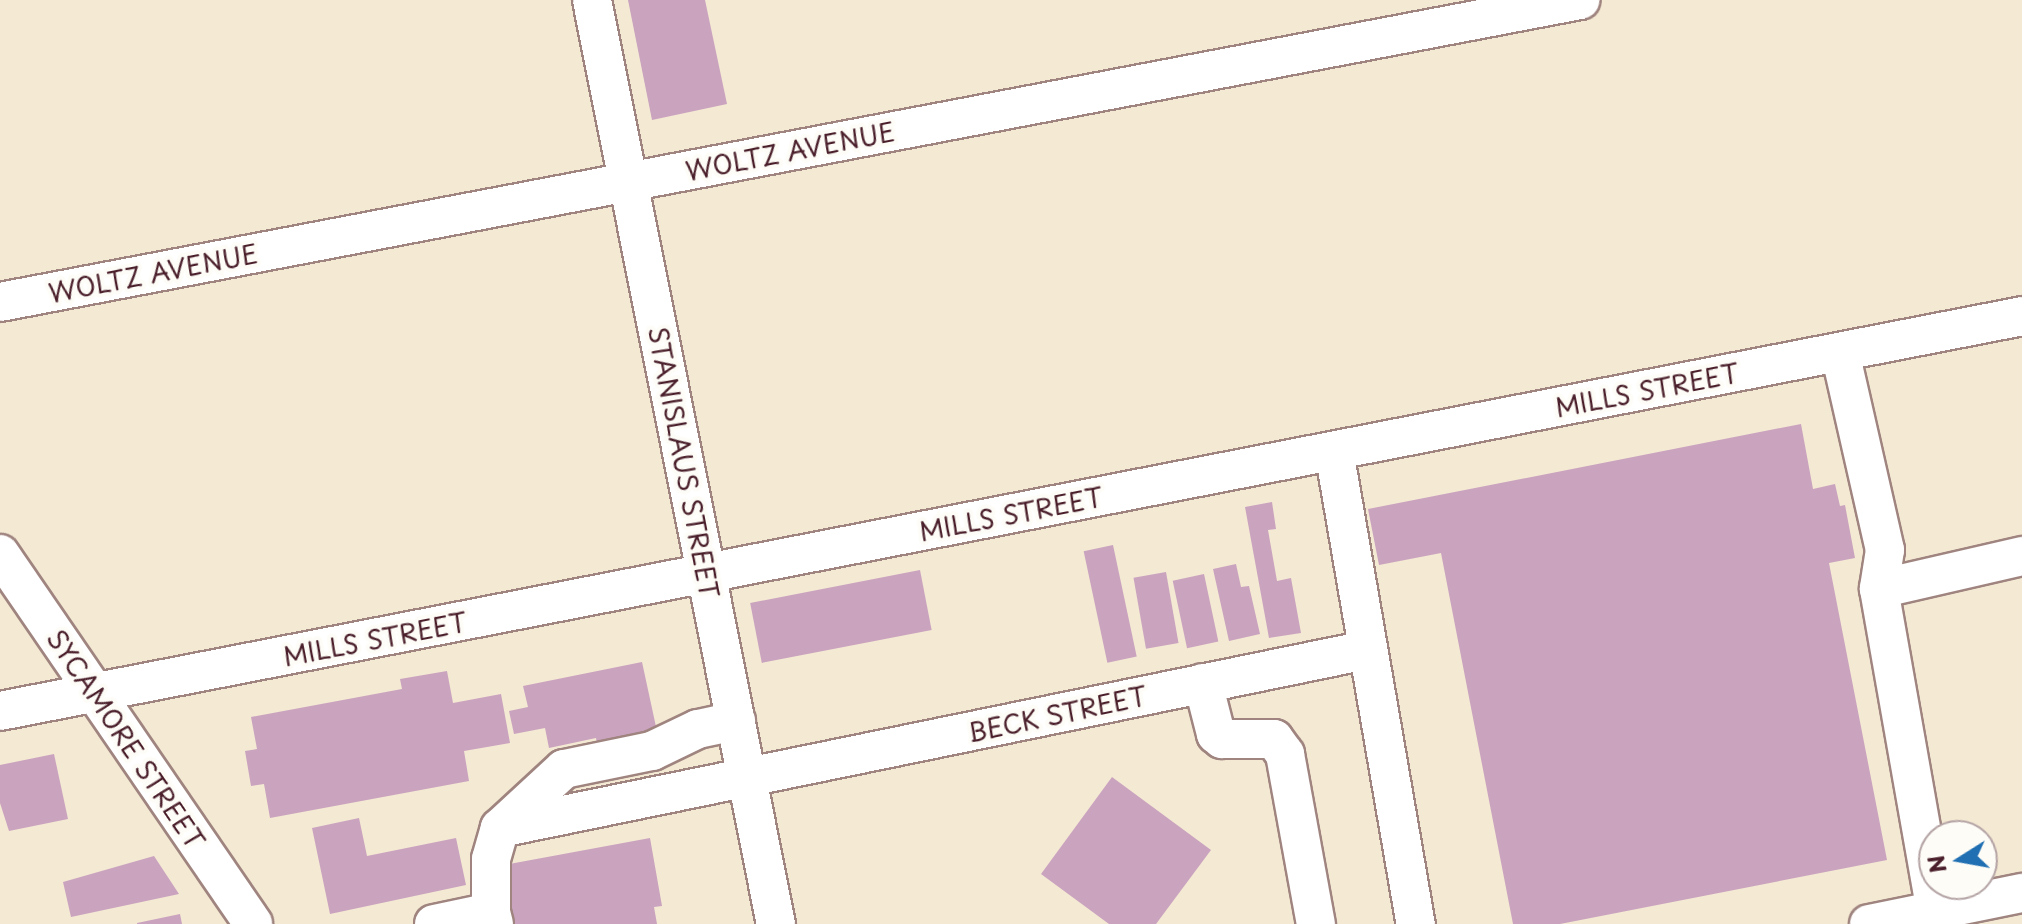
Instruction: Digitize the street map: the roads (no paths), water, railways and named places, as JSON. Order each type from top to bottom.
[{"type":"street","name":"STANISLAUS STREET","points":[[592,0],[776,924]]},
{"type":"street","name":"WOLTZ AVENUE","points":[[0,302],[1580,0]]},
{"type":"street","name":"MILLS STREET","points":[[0,711],[2022,316]]},
{"type":"street","points":[[1840,352],[1885,550],[1879,589],[1936,911]]},
{"type":"street","points":[[1334,451],[1366,650],[1416,924]]},
{"type":"street","name":"SYCAMORE STREET","points":[[0,554],[253,924]]},
{"type":"street","points":[[1879,589],[2022,556]]},
{"type":"street","name":"BECK STREET","points":[[500,828],[748,780],[1366,650]]},
{"type":"street","points":[[1203,683],[1216,734],[1274,739],[1285,754],[1316,924]]},
{"type":"street","points":[[434,924],[493,918],[491,859],[500,828],[564,769],[652,751],[698,729],[736,721]]},
{"type":"street","points":[[1869,924],[2022,893]]}]
